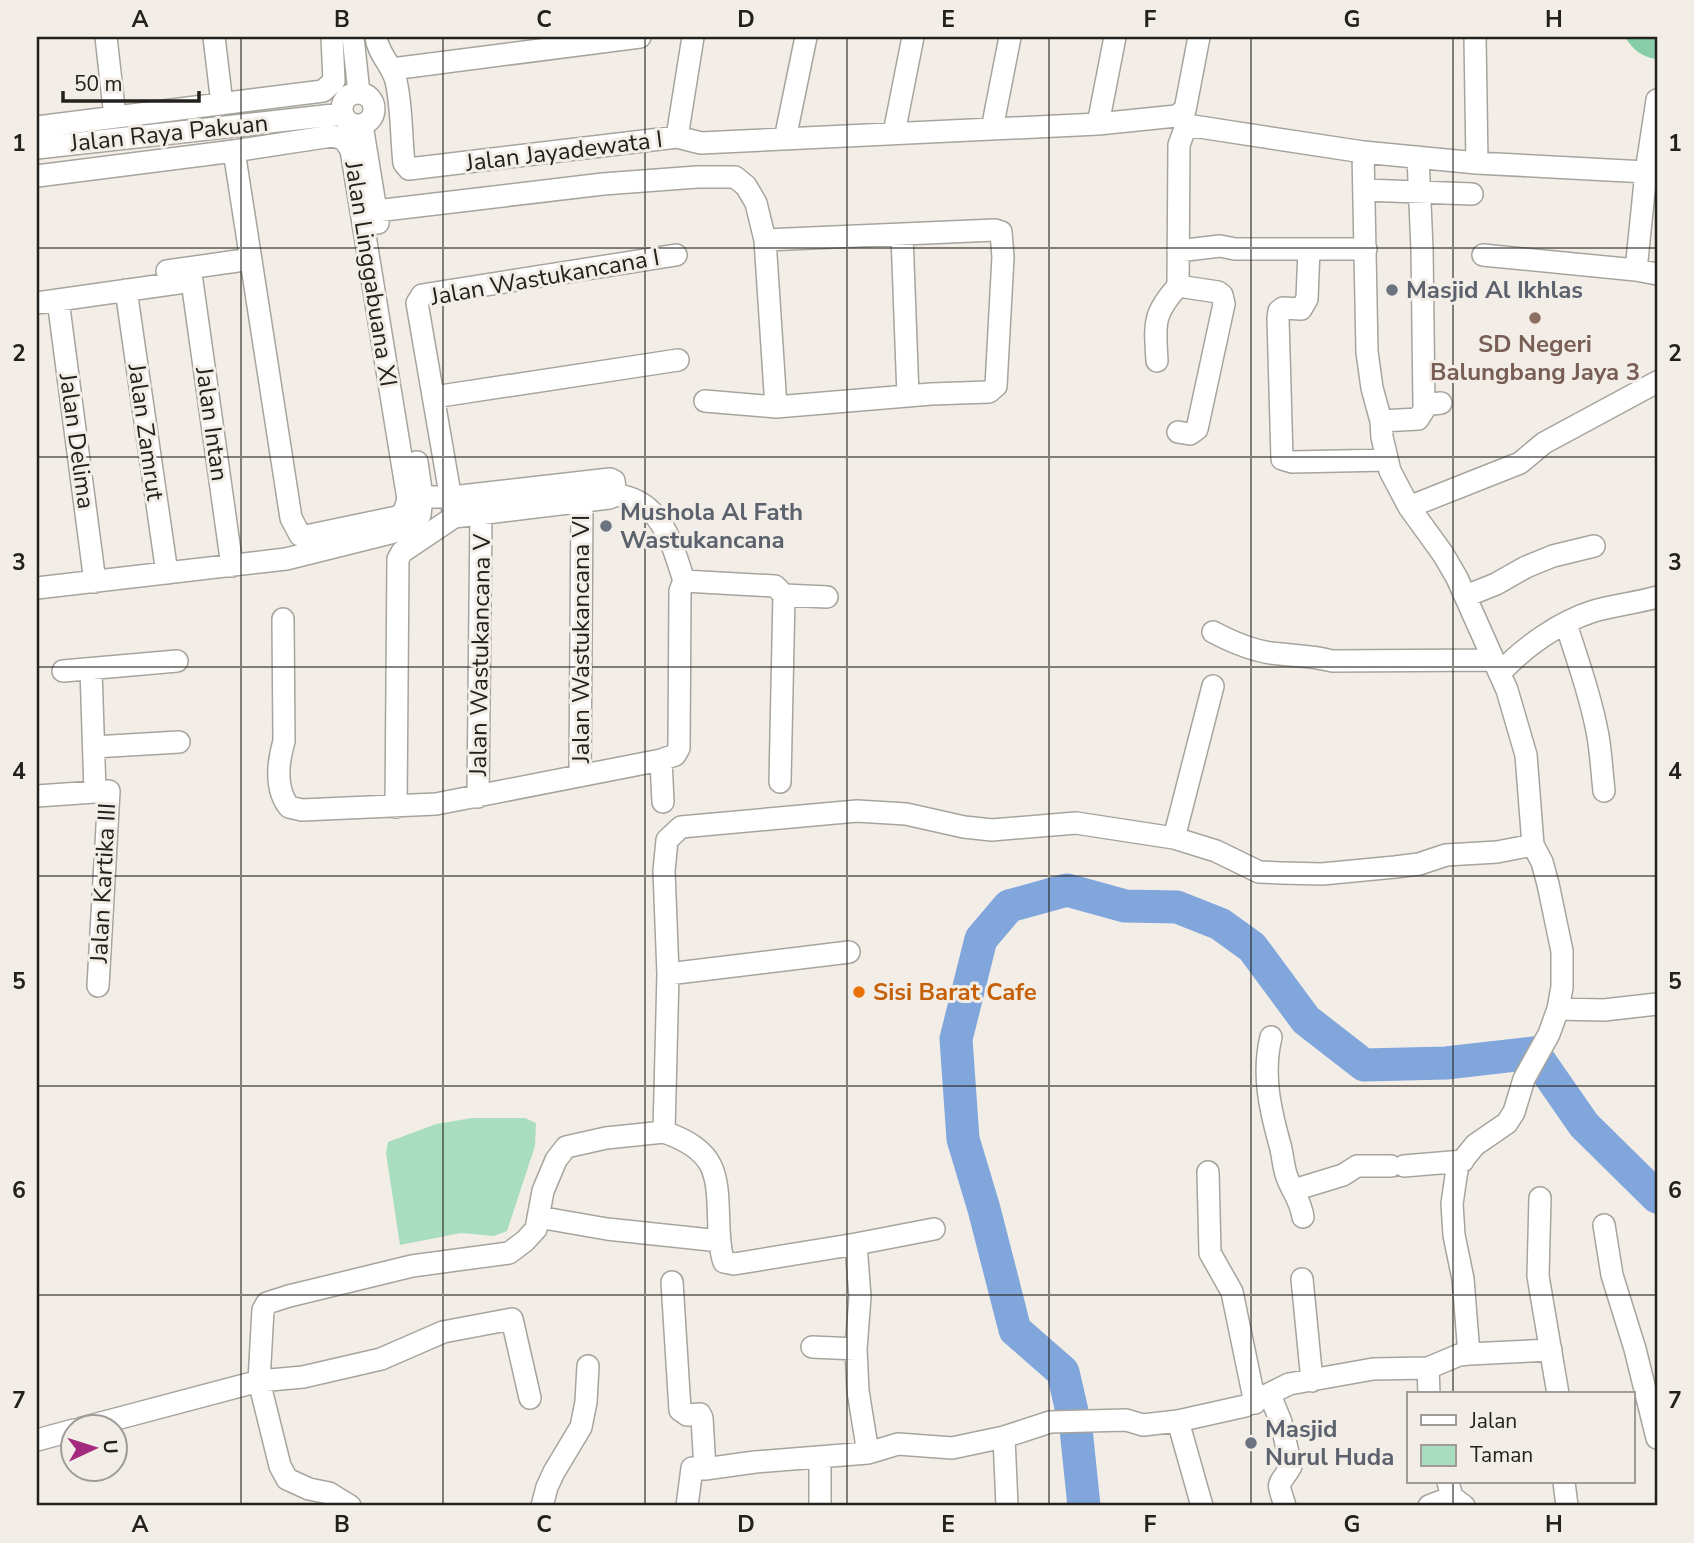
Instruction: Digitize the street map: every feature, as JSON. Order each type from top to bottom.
[{"type":"street","points":[[106,37],[116,117]]},
{"type":"street","points":[[214,37],[222,104]]},
{"type":"street","points":[[37,127],[323,91],[334,81],[332,37]]},
{"type":"street","points":[[37,588],[286,559],[402,530],[421,506],[376,211],[365,107],[353,37]]},
{"type":"street","points":[[365,107],[399,112],[394,76],[377,45],[376,37]]},
{"type":"street","points":[[365,107],[394,76],[489,46],[640,37]]},
{"type":"street","name":"Jalan Jayadewata I","points":[[399,112],[404,163],[409,169],[677,137],[693,37]]},
{"type":"street","points":[[785,139],[806,37]]},
{"type":"street","points":[[894,133],[912,37]]},
{"type":"street","points":[[992,129],[1010,37]]},
{"type":"street","points":[[1098,124],[1115,37]]},
{"type":"street","points":[[677,137],[701,143],[1098,124],[1182,114],[1199,37]]},
{"type":"street","points":[[1475,37],[1477,163]]},
{"type":"street","points":[[1636,270],[1657,100]]},
{"type":"street","name":"Jalan Raya Pakuan","points":[[37,148],[342,114],[348,122],[365,107]]},
{"type":"street","points":[[1157,361],[1157,315],[1160,306],[1178,286],[1179,145],[1188,127],[1363,152],[1477,163],[1646,172]]},
{"type":"street","name":"Jalan Linggabuana XI","points":[[332,136],[344,139],[351,150],[408,499],[404,512],[397,517],[306,536],[300,536],[295,529],[291,518],[234,151],[332,136]]},
{"type":"street","points":[[37,176],[234,151]]},
{"type":"street","points":[[1363,152],[1367,352],[1387,460],[1409,507],[1443,554],[1466,596],[1497,666],[1526,755],[1532,845],[1542,862],[1560,934],[1563,968],[1558,1009],[1549,1034],[1524,1079],[1521,1097],[1507,1123],[1475,1144],[1458,1166],[1453,1221],[1466,1304],[1469,1354]]},
{"type":"street","points":[[1381,421],[1418,419],[1434,404],[1424,405],[1423,276],[1418,157]]},
{"type":"street","points":[[376,211],[603,184],[735,177],[746,186],[755,203],[765,240],[776,407]]},
{"type":"street","points":[[1364,190],[1472,194]]},
{"type":"street","points":[[705,401],[776,407],[989,392],[996,386],[1002,232],[995,230],[765,240]]},
{"type":"street","points":[[902,235],[908,396]]},
{"type":"street","points":[[1178,251],[1220,246],[1235,249],[1366,249]]},
{"type":"street","points":[[1309,249],[1307,299],[1301,309],[1283,308],[1279,311],[1278,318],[1282,458],[1292,462],[1387,460]]},
{"type":"street","name":"Jalan Wastukancana I","points":[[434,397],[417,303],[422,295],[676,255]]},
{"type":"street","points":[[1483,255],[1657,274]]},
{"type":"street","points":[[37,289],[251,260]]},
{"type":"street","name":"Jalan Intan","points":[[126,290],[192,281],[232,566]]},
{"type":"street","points":[[1178,286],[1218,292],[1222,295],[1224,304],[1196,429],[1190,435],[1178,432]]},
{"type":"street","points":[[37,303],[126,290]]},
{"type":"street","name":"Jalan Zamrut","points":[[126,290],[167,573]]},
{"type":"street","name":"Jalan Delima","points":[[58,300],[95,582]]},
{"type":"street","points":[[448,513],[434,397],[678,360]]},
{"type":"street","points":[[1409,507],[1520,463],[1544,443],[1657,382]]},
{"type":"street","points":[[421,506],[448,513],[610,479],[614,481],[616,495]]},
{"type":"street","points":[[284,619],[284,741],[279,758],[280,796],[289,807],[302,810],[436,804],[676,755],[679,748],[680,591],[684,581],[666,528],[657,515],[641,502],[616,495],[614,498],[481,513],[448,513],[421,506]]},
{"type":"street","name":"Jalan Wastukancana VI","points":[[580,776],[582,502]]},
{"type":"street","points":[[396,807],[398,559],[402,552],[448,513]]},
{"type":"street","name":"Jalan Wastukancana V","points":[[478,797],[481,513]]},
{"type":"street","points":[[1466,596],[1496,584],[1526,566],[1594,546]]},
{"type":"street","points":[[684,581],[827,597]]},
{"type":"street","points":[[779,591],[780,782]]},
{"type":"street","points":[[1213,632],[1247,648],[1332,661],[1497,666],[1566,624],[1593,611],[1657,597]]},
{"type":"street","points":[[1566,624],[1593,715],[1604,791]]},
{"type":"street","points":[[63,671],[177,661]]},
{"type":"street","name":"Jalan Kartika III","points":[[91,669],[96,792]]},
{"type":"street","points":[[1174,838],[1213,686]]},
{"type":"street","points":[[94,747],[179,741]]},
{"type":"street","points":[[661,760],[663,802]]},
{"type":"street","name":"Jalan Kartika III","points":[[37,796],[109,791],[98,986]]},
{"type":"street","points":[[664,1132],[668,974],[664,871],[667,840],[681,827],[857,811],[906,814],[964,827],[992,830],[1076,823],[1174,838],[1216,851],[1259,872],[1322,874],[1419,864],[1446,855],[1497,852],[1532,845]]},
{"type":"street","points":[[668,974],[849,952]]},
{"type":"street","points":[[1558,1009],[1604,1010],[1657,1004]]},
{"type":"street","points":[[1271,1037],[1267,1054],[1270,1107],[1287,1177],[1301,1202],[1303,1217]]},
{"type":"street","points":[[350,1506],[329,1493],[310,1489],[287,1479],[280,1466],[259,1381],[263,1310],[267,1304],[289,1296],[412,1265],[509,1253],[536,1229],[543,1191],[556,1160],[566,1147],[606,1138],[664,1132],[682,1138],[699,1150],[713,1167],[724,1262],[734,1264],[933,1229]]},
{"type":"street","points":[[1294,1190],[1343,1175],[1357,1166],[1463,1161]]},
{"type":"street","points":[[1208,1172],[1210,1253],[1232,1292],[1262,1399],[1280,1422],[1291,1466],[1279,1483],[1285,1506]]},
{"type":"street","points":[[1540,1198],[1538,1276],[1558,1392]]},
{"type":"street","points":[[538,1217],[607,1229],[720,1241]]},
{"type":"street","points":[[1604,1226],[1612,1275],[1635,1349],[1657,1438]]},
{"type":"street","points":[[856,1244],[860,1297],[856,1349],[858,1391],[868,1453]]},
{"type":"street","points":[[1302,1279],[1312,1381]]},
{"type":"street","points":[[672,1282],[680,1410],[687,1415],[700,1414],[702,1418],[705,1469]]},
{"type":"street","points":[[130,1415],[259,1381],[303,1377],[381,1359],[443,1332],[512,1319],[530,1398]]},
{"type":"street","points":[[812,1347],[856,1349]]},
{"type":"street","points":[[687,1506],[692,1468],[705,1469],[868,1453],[898,1444],[952,1448],[1004,1437],[1050,1422],[1126,1420],[1143,1425],[1178,1421],[1262,1399],[1289,1384],[1373,1369],[1428,1368],[1469,1354],[1551,1350]]},
{"type":"street","points":[[542,1506],[554,1472],[581,1427],[586,1402],[588,1366]]},
{"type":"street","points":[[1428,1368],[1429,1392]]},
{"type":"street","points":[[1178,1421],[1202,1506]]},
{"type":"street","points":[[37,1440],[60,1434]]},
{"type":"street","points":[[1004,1437],[1007,1506]]},
{"type":"street","points":[[820,1457],[820,1506]]},
{"type":"street","points":[[1564,1484],[1567,1506]]},
{"type":"street","points":[[1429,1506],[1455,1495]]},
{"type":"green space","points":[[1625,37],[1657,37],[1657,59],[1638,52]]},
{"type":"green space","points":[[472,1118],[525,1118],[536,1123],[535,1146],[507,1231],[494,1236],[461,1233],[400,1245],[386,1153],[388,1142],[436,1124]]},
{"type":"waterway","points":[[1084,1506],[1076,1429],[1063,1372],[1015,1330],[963,1139],[956,1039],[981,939],[1009,906],[1067,890],[1125,906],[1177,907],[1220,924],[1252,947],[1306,1020],[1364,1065],[1446,1063],[1534,1053],[1584,1125],[1657,1197]]},
{"type":"place","name":"Masjid Al Ikhlas","points":[[1392,290]]},
{"type":"place","name":"SD Negeri Balungbang Jaya 3","points":[[1535,318]]},
{"type":"place","name":"Mushola Al Fath Wastukancana","points":[[606,526]]},
{"type":"place","name":"Sisi Barat Cafe","points":[[859,992]]},
{"type":"place","name":"Masjid Nurul Huda","points":[[1251,1443]]}]
